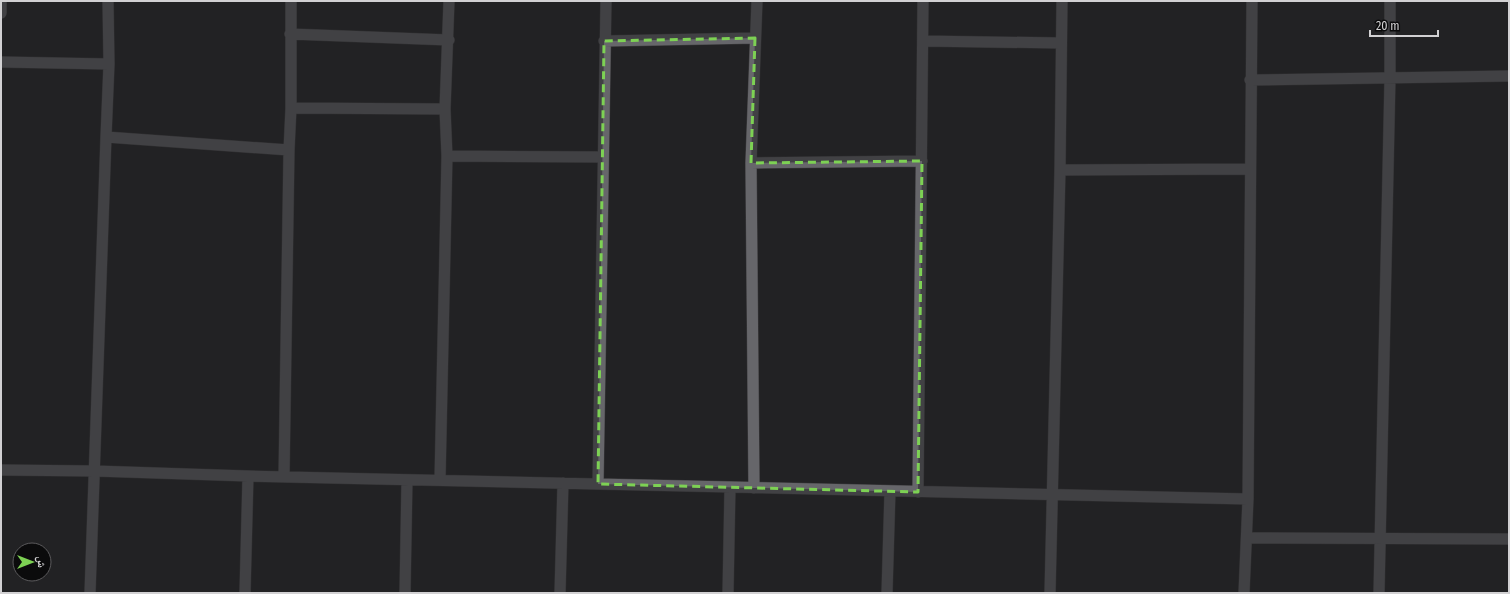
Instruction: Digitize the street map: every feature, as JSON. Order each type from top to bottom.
[{"type":"street","points":[[1,1],[1,13]]},
{"type":"street","points":[[90,593],[109,64],[108,1]]},
{"type":"street","points":[[284,477],[289,150],[291,108],[291,1]]},
{"type":"street","points":[[440,480],[447,156],[445,109],[449,40],[449,1]]},
{"type":"street","points":[[598,484],[604,41],[606,1]]},
{"type":"street","points":[[754,488],[751,163],[757,1]]},
{"type":"street","points":[[918,492],[923,1]]},
{"type":"street","points":[[1050,593],[1060,170],[1060,43],[1062,1]]},
{"type":"street","points":[[1244,593],[1248,499],[1250,80],[1252,1]]},
{"type":"street","points":[[1379,593],[1390,78],[1390,1]]},
{"type":"street","points":[[290,34],[449,40]]},
{"type":"street","points":[[604,41],[755,38]]},
{"type":"street","points":[[923,41],[1060,43]]},
{"type":"street","points":[[1,62],[109,64]]},
{"type":"street","points":[[1250,80],[1509,76]]},
{"type":"street","points":[[291,108],[445,109]]},
{"type":"street","points":[[106,137],[289,150]]},
{"type":"street","points":[[447,156],[603,157]]},
{"type":"street","points":[[751,163],[922,161]]},
{"type":"street","points":[[1060,170],[1250,168]]},
{"type":"street","points":[[1,470],[1248,499]]},
{"type":"street","points":[[245,593],[248,476]]},
{"type":"street","points":[[404,593],[407,480]]},
{"type":"street","points":[[560,593],[563,483]]},
{"type":"street","points":[[728,593],[730,487]]},
{"type":"street","points":[[887,593],[890,491]]},
{"type":"street","points":[[1247,538],[1509,540]]},
{"type":"highlighted area","points":[[755,38],[751,163],[922,161],[918,492],[598,484],[604,41]]}]
